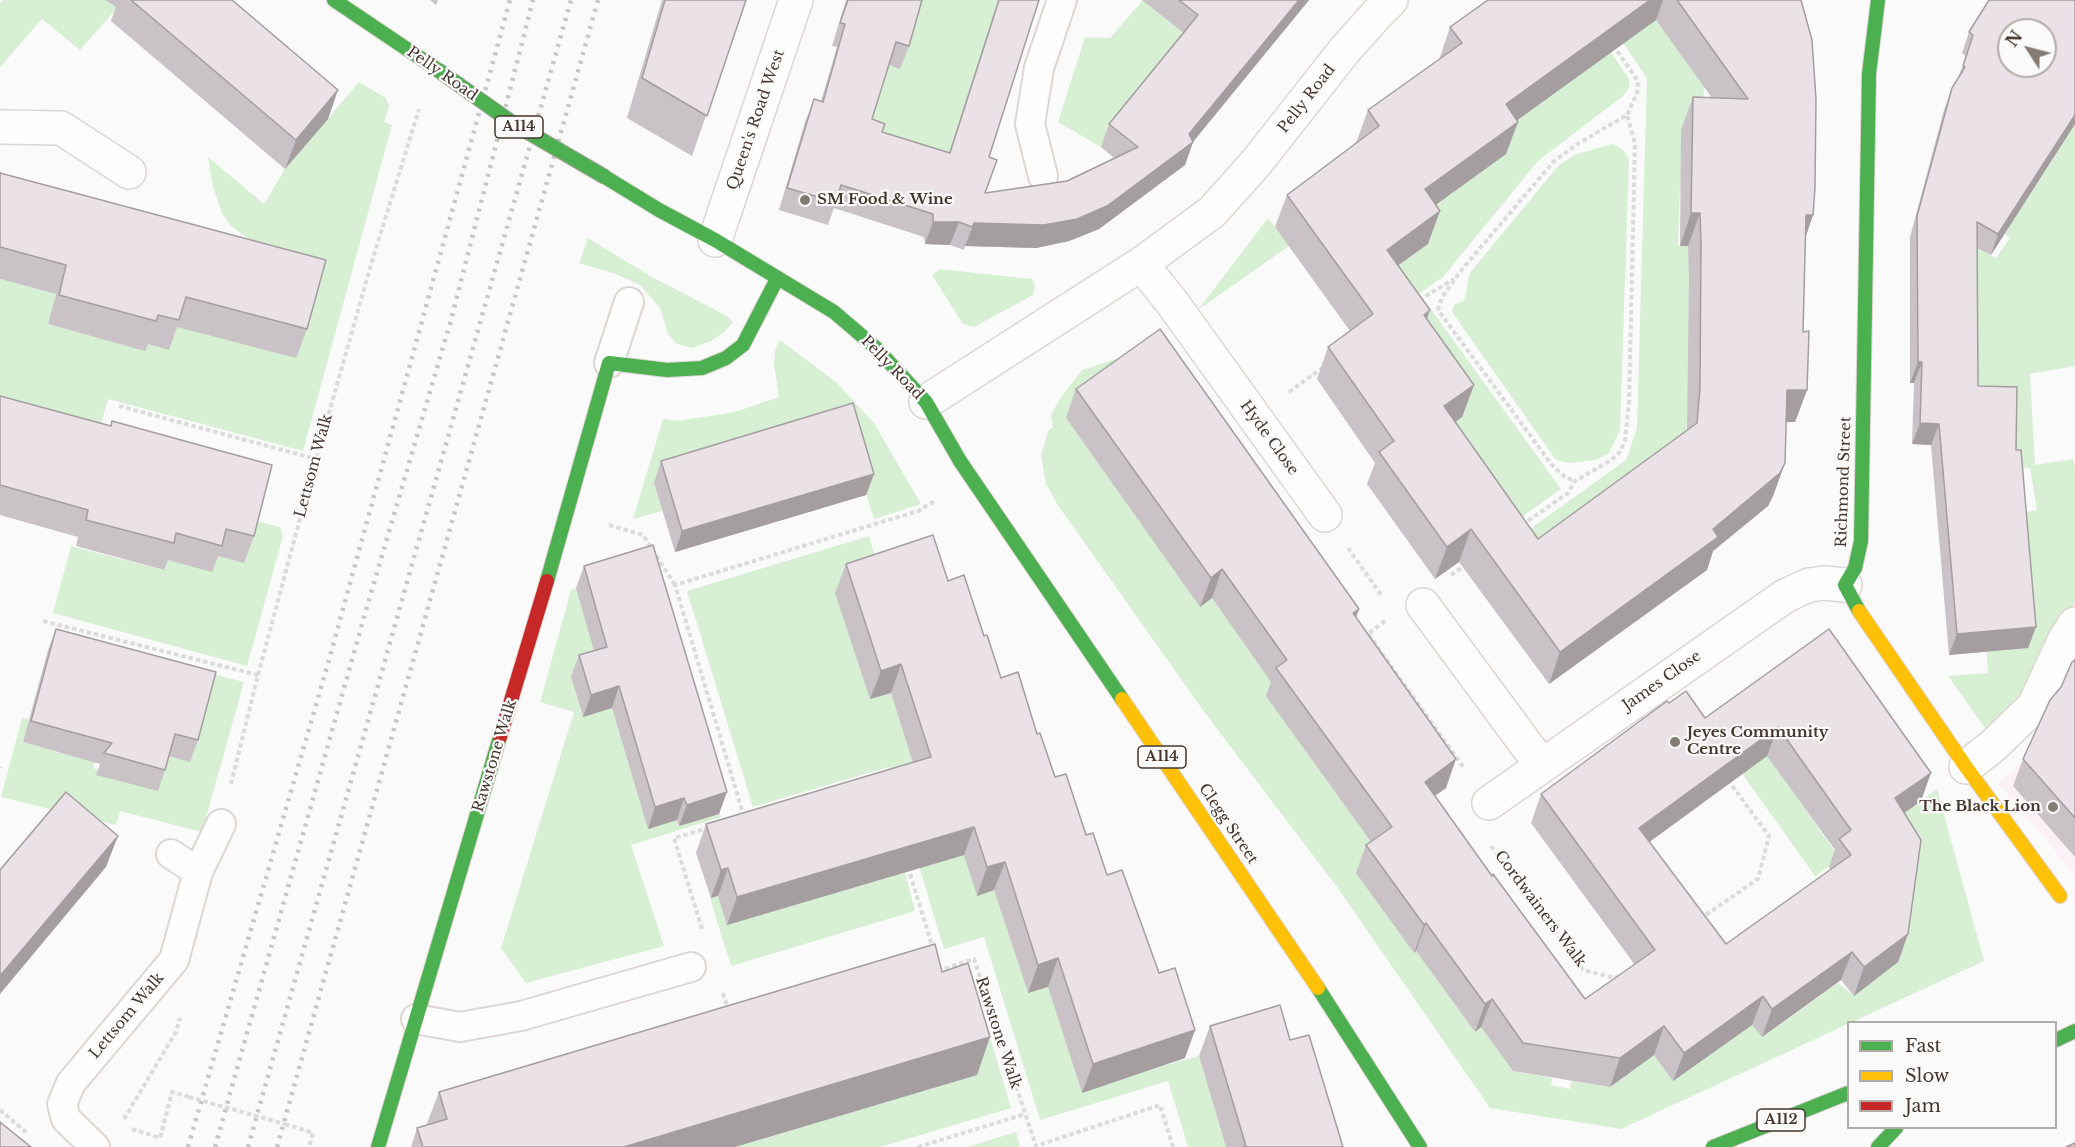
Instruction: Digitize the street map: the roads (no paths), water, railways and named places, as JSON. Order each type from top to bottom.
[{"type":"street","name":"Pelly Road","points":[[334,0],[514,124],[834,312],[876,348],[926,402],[1142,264],[1212,212],[1256,163],[1351,44],[1391,0]]},
{"type":"street","name":"Queen's Road West","points":[[715,240],[796,0]]},
{"type":"street","name":"Richmond Street","points":[[1845,585],[1855,568],[1861,542],[1869,74],[1878,0]]},
{"type":"street","points":[[0,128],[62,129],[129,172]]},
{"type":"street","name":"Hyde Close","points":[[1142,264],[1325,515]]},
{"type":"street","points":[[609,363],[667,370],[702,368],[726,358],[742,345],[777,279]]},
{"type":"street","name":"Rawstone Walk","points":[[378,1147],[567,513],[609,363]]},
{"type":"street","name":"Clegg Street","points":[[926,402],[960,462],[1306,969],[1420,1147]]},
{"type":"street","name":"James Close","points":[[1479,809],[1785,596],[1809,585],[1824,583],[1845,585]]},
{"type":"street","points":[[1845,585],[1866,623],[2060,896]]},
{"type":"street","points":[[1424,605],[1542,766]]},
{"type":"street","points":[[1966,766],[1994,745],[2034,706],[2065,639],[2075,624]]},
{"type":"street","points":[[2057,1039],[2075,1031]]},
{"type":"street","name":"A112","points":[[1713,1147],[1847,1093]]},
{"type":"street","points":[[1878,1147],[1895,1129]]},
{"type":"lane","points":[[1043,176],[1030,124],[1039,68],[1062,0]]},
{"type":"lane","name":"Rawstone Walk","points":[[609,363],[629,302]]},
{"type":"lane","name":"Lettsom Walk","points":[[95,1147],[66,1119],[62,1104],[71,1083],[174,960],[198,872],[221,824]]},
{"type":"lane","points":[[171,854],[198,872]]},
{"type":"lane","points":[[416,1019],[460,1027],[520,1016],[691,967]]},
{"type":"railway","points":[[188,1147],[329,660],[510,0]]},
{"type":"railway","points":[[215,1147],[364,617],[451,320],[533,0]]},
{"type":"railway","points":[[248,1147],[571,0]]},
{"type":"railway","points":[[277,1147],[598,0]]},
{"type":"place","name":"SM Food & Wine","points":[[805,200]]},
{"type":"place","name":"Jeyes Community Centre","points":[[1675,742]]},
{"type":"place","name":"The Black Lion","points":[[2053,807]]}]
